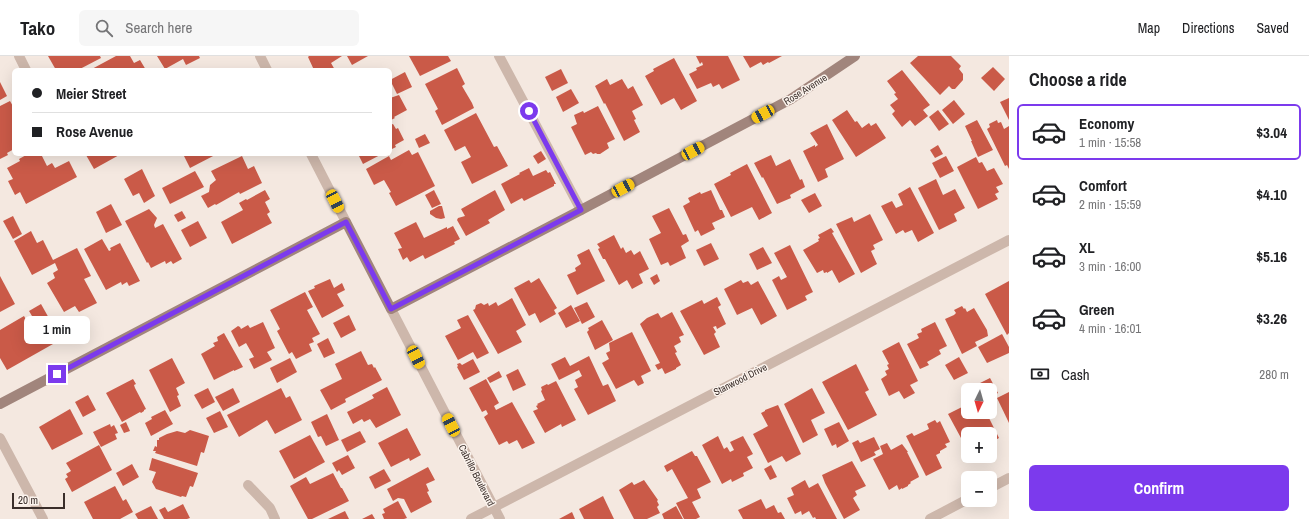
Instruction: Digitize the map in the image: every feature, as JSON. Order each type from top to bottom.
[{"type":"street","points":[[19,56],[25,68]]},
{"type":"street","points":[[260,56],[266,68]]},
{"type":"street","points":[[500,56],[581,210]]},
{"type":"street","name":"Rose Avenue","points":[[391,309],[791,99],[855,56]]},
{"type":"street","name":"Cabrillo Boulevard","points":[[312,156],[500,519]]},
{"type":"street","points":[[0,404],[346,222]]},
{"type":"street","name":"Stanwood Drive","points":[[471,519],[1009,240]]},
{"type":"street","points":[[0,438],[44,519]]},
{"type":"street","points":[[997,484],[1009,478]]},
{"type":"street","points":[[248,484],[270,508],[275,519]]},
{"type":"street","points":[[930,519],[961,503]]},
{"type":"building","points":[[48,56],[100,56],[101,58],[82,68],[55,68]]},
{"type":"building","points":[[116,56],[130,56],[134,63],[140,60],[145,68],[94,68]]},
{"type":"building","points":[[157,56],[199,56],[200,58],[186,65],[183,59],[164,68]]},
{"type":"building","points":[[342,56],[331,63],[334,68],[313,68],[308,57]]},
{"type":"building","points":[[347,56],[368,56],[352,65]]},
{"type":"building","points":[[409,56],[448,56],[451,61],[420,76]]},
{"type":"building","points":[[696,56],[728,56],[740,80],[722,89],[719,84],[713,87],[711,83],[697,89],[689,74],[697,70],[696,68],[703,65],[702,62],[700,64]]},
{"type":"building","points":[[743,56],[782,56],[769,63],[768,62],[763,65],[761,62],[750,68]]},
{"type":"building","points":[[918,56],[951,56],[961,66],[959,69],[963,74],[963,80],[955,89],[952,89],[949,86],[940,95],[910,63]]},
{"type":"building","points":[[674,58],[697,101],[681,110],[674,98],[661,105],[645,76],[654,71],[653,69]]},
{"type":"building","points":[[993,67],[1005,79],[994,91],[981,78]]},
{"type":"building","points":[[457,68],[465,84],[462,86],[474,108],[442,125],[435,111],[438,109],[425,84]]},
{"type":"building","points":[[561,69],[568,83],[552,91],[545,77]]},
{"type":"building","points":[[902,70],[930,105],[923,110],[928,116],[915,126],[910,120],[902,127],[892,114],[895,111],[890,105],[898,99],[894,94],[896,93],[887,81]]},
{"type":"building","points":[[405,72],[412,87],[397,94],[392,84],[392,79]]},
{"type":"building","points":[[607,79],[610,85],[622,79],[628,89],[633,86],[643,105],[632,111],[636,119],[634,120],[640,132],[624,141],[595,86]]},
{"type":"building","points":[[0,82],[7,96],[0,100]]},
{"type":"building","points":[[571,89],[579,103],[563,112],[556,97]]},
{"type":"building","points":[[399,95],[407,110],[392,120],[392,97]]},
{"type":"building","points":[[1009,98],[1009,120],[1000,102]]},
{"type":"building","points":[[954,100],[965,114],[953,124],[942,110]]},
{"type":"building","points":[[10,101],[12,104],[12,150],[7,153],[8,155],[0,159],[0,106]]},
{"type":"building","points":[[598,106],[615,139],[607,143],[609,148],[600,154],[593,154],[591,152],[585,155],[571,127],[577,124],[574,115],[583,111],[584,113]]},
{"type":"building","points":[[847,110],[855,122],[857,121],[862,128],[869,123],[871,126],[876,123],[886,138],[856,157],[832,120]]},
{"type":"building","points":[[938,110],[949,124],[939,131],[929,117]]},
{"type":"building","points":[[476,113],[494,147],[497,146],[508,166],[472,184],[461,162],[471,157],[465,146],[455,151],[444,130]]},
{"type":"building","points":[[977,120],[993,150],[978,157],[965,126]]},
{"type":"building","points":[[997,120],[998,123],[1001,122],[1004,129],[1009,126],[1009,169],[1007,165],[1005,166],[987,129],[990,127],[989,124]]},
{"type":"building","points":[[392,124],[396,129],[398,128],[404,140],[395,145],[396,147],[392,149]]},
{"type":"building","points":[[827,124],[844,159],[825,169],[828,177],[818,182],[803,151],[818,145],[810,133]]},
{"type":"building","points":[[425,134],[430,143],[419,148],[415,139]]},
{"type":"building","points":[[938,145],[943,154],[935,158],[930,150]]},
{"type":"building","points":[[409,150],[412,155],[418,152],[435,186],[396,206],[389,193],[391,192],[384,180],[374,185],[366,169],[389,156],[391,160]]},
{"type":"building","points":[[541,151],[546,159],[538,164],[533,156]]},
{"type":"building","points":[[771,155],[776,166],[790,159],[805,187],[790,195],[791,198],[777,204],[754,163]]},
{"type":"building","points":[[24,156],[42,156],[47,166],[52,163],[55,168],[69,161],[77,177],[26,204],[20,192],[15,195],[8,181],[13,179],[7,168],[20,161],[19,159]]},
{"type":"building","points":[[87,156],[117,156],[94,169]]},
{"type":"building","points":[[184,156],[213,156],[190,168]]},
{"type":"building","points":[[242,156],[248,169],[254,166],[262,183],[240,194],[239,192],[208,208],[201,196],[209,192],[210,185],[216,180],[211,171]]},
{"type":"building","points":[[359,156],[378,156],[363,164]]},
{"type":"building","points":[[946,156],[954,171],[940,178],[932,163]]},
{"type":"building","points":[[976,157],[979,163],[982,162],[987,171],[994,168],[1003,184],[996,187],[999,192],[995,194],[998,199],[978,209],[957,167]]},
{"type":"building","points":[[747,164],[772,213],[759,220],[752,207],[731,217],[714,184]]},
{"type":"building","points":[[529,168],[533,176],[546,170],[548,173],[550,172],[556,184],[524,201],[522,198],[511,204],[501,184]]},
{"type":"building","points":[[142,169],[155,196],[144,203],[139,193],[133,196],[124,179]]},
{"type":"building","points":[[195,171],[204,187],[170,204],[162,188]]},
{"type":"building","points":[[936,179],[943,195],[955,189],[965,208],[954,214],[957,221],[939,230],[918,188]]},
{"type":"building","points":[[910,187],[934,233],[918,242],[912,230],[905,233],[903,230],[896,234],[881,206],[892,201],[896,208],[903,205],[898,194]]},
{"type":"building","points":[[265,190],[270,199],[265,202],[270,212],[267,214],[272,223],[232,244],[221,222],[243,210],[239,203]]},
{"type":"building","points":[[434,190],[441,204],[432,208],[425,195]]},
{"type":"building","points":[[495,190],[505,210],[488,220],[490,223],[466,236],[457,220],[458,218],[465,216],[461,209]]},
{"type":"building","points":[[711,190],[720,210],[722,210],[725,217],[712,223],[715,229],[701,236],[698,230],[695,232],[683,206],[690,202],[688,198],[700,192],[701,194]]},
{"type":"building","points":[[815,193],[822,206],[809,213],[801,200]]},
{"type":"building","points":[[111,204],[122,225],[106,233],[96,212]]},
{"type":"building","points":[[442,206],[445,218],[436,218],[430,214],[430,211]]},
{"type":"building","points":[[669,208],[683,235],[686,234],[689,241],[681,246],[686,258],[670,266],[668,262],[661,265],[649,239],[661,233],[652,216]]},
{"type":"building","points":[[149,209],[157,218],[154,225],[155,228],[163,224],[182,259],[173,264],[171,261],[166,264],[165,261],[151,268],[125,221]]},
{"type":"building","points":[[182,211],[186,218],[178,222],[174,215]]},
{"type":"building","points":[[870,214],[883,240],[873,245],[875,249],[871,251],[877,264],[861,273],[836,224],[852,217],[854,222]]},
{"type":"building","points":[[13,216],[22,234],[13,239],[3,221]]},
{"type":"building","points":[[198,221],[207,238],[190,247],[181,230]]},
{"type":"building","points":[[416,222],[424,238],[447,227],[447,229],[453,226],[460,239],[454,242],[455,244],[425,259],[423,255],[410,262],[407,257],[403,260],[398,249],[402,248],[394,233]]},
{"type":"building","points":[[831,228],[834,232],[832,233],[855,274],[839,283],[832,270],[827,273],[824,273],[823,270],[817,273],[803,250],[819,241],[818,239],[820,238],[818,235]]},
{"type":"building","points":[[31,231],[37,243],[43,240],[53,260],[77,248],[91,276],[84,279],[97,303],[79,312],[75,306],[64,312],[47,283],[55,278],[53,273],[58,270],[55,263],[32,275],[14,241]]},
{"type":"building","points":[[614,235],[621,249],[623,247],[626,253],[631,250],[634,255],[640,251],[649,269],[639,274],[643,283],[632,289],[627,280],[619,285],[598,249],[600,248],[597,244]]},
{"type":"building","points":[[102,239],[109,251],[111,250],[110,248],[120,243],[140,281],[129,286],[127,282],[122,285],[121,282],[106,290],[84,249]]},
{"type":"building","points":[[711,243],[719,259],[704,266],[696,250]]},
{"type":"building","points":[[790,245],[813,292],[805,296],[807,300],[787,310],[772,280],[779,276],[781,280],[787,277],[774,253]]},
{"type":"building","points":[[763,247],[772,263],[757,270],[749,254]]},
{"type":"building","points":[[589,249],[605,281],[577,295],[567,275],[576,271],[575,268],[581,264],[577,255]]},
{"type":"building","points":[[657,274],[660,281],[654,285],[650,278]]},
{"type":"building","points":[[0,276],[15,304],[0,312]]},
{"type":"building","points":[[539,278],[557,308],[554,310],[556,314],[540,323],[535,313],[529,316],[514,288],[529,280],[531,283]]},
{"type":"building","points":[[330,279],[334,288],[342,283],[345,290],[337,294],[344,306],[322,318],[308,291],[315,288],[314,286]]},
{"type":"building","points":[[741,280],[743,283],[748,281],[751,285],[758,281],[777,316],[761,325],[752,308],[737,315],[724,289]]},
{"type":"building","points":[[1009,281],[1009,333],[1007,335],[985,294]]},
{"type":"building","points":[[305,292],[313,307],[307,310],[320,334],[312,338],[314,342],[309,344],[312,351],[296,359],[292,352],[289,354],[277,331],[280,329],[270,310]]},
{"type":"building","points":[[717,297],[721,305],[718,307],[726,324],[717,329],[716,326],[713,327],[716,332],[714,334],[720,347],[704,355],[680,311],[702,300],[704,304]]},
{"type":"building","points":[[512,298],[526,325],[516,331],[522,342],[498,354],[473,310],[475,309],[476,305],[481,303],[484,305],[488,303],[489,306],[496,302],[498,306]]},
{"type":"building","points":[[587,302],[595,317],[582,324],[574,308]]},
{"type":"building","points":[[41,304],[50,320],[38,326],[29,311]]},
{"type":"building","points":[[571,305],[580,321],[566,328],[558,313]]},
{"type":"building","points":[[962,306],[967,312],[974,308],[987,330],[988,336],[975,342],[977,346],[962,354],[945,319],[954,315],[956,313],[954,310]]},
{"type":"building","points":[[672,312],[684,335],[679,337],[681,342],[674,346],[677,352],[675,353],[681,365],[665,374],[662,368],[658,370],[655,365],[660,363],[640,324],[647,318],[658,313],[661,318]]},
{"type":"building","points":[[349,315],[356,330],[341,338],[333,323]]},
{"type":"building","points":[[468,315],[489,353],[477,359],[473,352],[458,360],[445,336],[461,328],[457,320]]},
{"type":"building","points":[[24,316],[35,336],[46,330],[53,344],[7,370],[0,358],[0,330]]},
{"type":"building","points":[[602,320],[613,340],[595,350],[587,332],[589,330],[588,328]]},
{"type":"building","points":[[263,322],[275,348],[267,352],[272,360],[254,369],[249,359],[254,357],[246,343],[239,347],[231,331],[238,326],[241,329],[248,325],[250,328]]},
{"type":"building","points":[[935,322],[947,346],[939,350],[941,354],[927,362],[929,365],[920,369],[907,344],[919,338],[917,334],[922,332],[921,329]]},
{"type":"building","points":[[632,332],[651,371],[641,376],[644,383],[638,386],[634,380],[616,389],[602,363],[609,359],[606,353],[610,351],[609,343]]},
{"type":"building","points":[[224,333],[243,367],[214,380],[201,354],[215,346],[213,343],[218,341],[217,337]]},
{"type":"building","points":[[1002,334],[1009,347],[1009,353],[987,363],[978,347]]},
{"type":"building","points":[[328,338],[335,353],[324,358],[317,344]]},
{"type":"building","points":[[899,342],[918,381],[910,385],[915,393],[904,399],[899,391],[889,396],[881,379],[887,375],[885,371],[889,369],[887,365],[889,364],[882,351]]},
{"type":"building","points":[[361,351],[368,365],[372,364],[374,368],[375,367],[382,380],[345,399],[346,402],[331,410],[320,390],[342,379],[335,364]]},
{"type":"building","points":[[589,356],[603,386],[608,384],[616,401],[588,415],[574,389],[578,387],[575,380],[582,376],[579,370],[559,380],[551,364],[565,357],[570,366]]},
{"type":"building","points":[[959,357],[968,373],[954,380],[945,365]]},
{"type":"building","points":[[172,358],[185,383],[176,388],[181,406],[170,412],[149,370]]},
{"type":"building","points":[[290,358],[297,372],[277,383],[270,368]]},
{"type":"building","points":[[473,359],[480,372],[464,380],[457,367],[457,364],[460,363],[462,365]]},
{"type":"building","points":[[856,364],[869,390],[865,392],[877,415],[848,430],[822,382]]},
{"type":"building","points":[[518,369],[526,385],[513,391],[506,375]]},
{"type":"building","points":[[499,371],[502,377],[490,383],[487,378]]},
{"type":"building","points":[[990,378],[993,383],[980,383]]},
{"type":"building","points":[[133,379],[136,384],[134,385],[135,388],[146,409],[122,422],[106,393]]},
{"type":"building","points":[[486,379],[499,403],[494,406],[496,410],[512,402],[535,443],[522,449],[517,440],[509,444],[507,441],[499,445],[484,417],[488,414],[486,410],[482,412],[469,388]]},
{"type":"building","points":[[556,381],[576,420],[562,427],[561,424],[545,433],[533,411],[538,409],[536,406],[538,405],[537,404],[545,400],[541,387]]},
{"type":"building","points":[[387,387],[401,415],[376,428],[370,419],[364,422],[362,419],[353,424],[347,412],[374,398],[372,395]]},
{"type":"building","points":[[208,388],[215,402],[202,409],[194,395]]},
{"type":"building","points":[[233,388],[240,402],[223,411],[215,397]]},
{"type":"building","points":[[281,388],[286,398],[290,396],[302,420],[275,434],[267,420],[239,437],[227,415]]},
{"type":"building","points":[[812,388],[825,413],[811,420],[818,435],[803,443],[784,404]]},
{"type":"building","points":[[1009,392],[1009,423],[997,398]]},
{"type":"building","points":[[88,395],[96,410],[83,417],[75,402]]},
{"type":"building","points":[[778,405],[801,454],[786,462],[782,456],[768,463],[753,434],[768,426],[761,413]]},
{"type":"building","points":[[961,408],[961,419],[990,419],[994,427],[961,427],[961,438],[948,414]]},
{"type":"building","points":[[70,409],[83,434],[52,450],[39,427]]},
{"type":"building","points":[[165,410],[173,424],[151,436],[145,423],[152,419],[151,417]]},
{"type":"building","points":[[220,411],[228,427],[214,433],[206,418]]},
{"type":"building","points":[[327,414],[339,440],[326,446],[321,436],[318,437],[311,422]]},
{"type":"building","points":[[935,420],[937,423],[940,421],[950,442],[945,444],[947,447],[936,455],[942,468],[926,476],[906,436],[912,433],[914,436],[929,429],[927,424]]},
{"type":"building","points":[[126,422],[130,431],[124,433],[120,425]]},
{"type":"building","points":[[839,422],[849,441],[837,448],[836,444],[832,446],[824,429]]},
{"type":"building","points":[[110,424],[111,427],[114,425],[118,433],[115,434],[117,439],[101,447],[93,432]]},
{"type":"building","points":[[407,428],[421,455],[410,461],[409,458],[391,467],[378,443]]},
{"type":"building","points":[[190,430],[209,436],[204,453],[201,452],[197,466],[155,453],[156,451],[153,451],[155,446],[157,447],[157,440],[159,440],[159,438],[177,431],[185,433]]},
{"type":"building","points":[[360,431],[366,442],[347,452],[341,440]]},
{"type":"building","points":[[310,435],[325,462],[294,479],[279,451]]},
{"type":"building","points":[[718,436],[724,449],[727,447],[730,452],[734,450],[730,442],[743,436],[753,454],[747,457],[753,468],[743,473],[744,476],[732,482],[731,479],[722,484],[702,445]]},
{"type":"building","points":[[874,437],[880,449],[874,452],[876,455],[861,462],[852,443],[858,440],[860,443]]},
{"type":"building","points":[[887,443],[891,450],[902,444],[908,452],[919,477],[910,482],[911,483],[908,486],[899,490],[897,485],[889,490],[873,459],[883,454],[880,446]]},
{"type":"building","points":[[99,445],[112,470],[72,492],[65,479],[68,477],[66,474],[71,471],[66,463]]},
{"type":"building","points":[[692,451],[695,456],[697,456],[711,482],[697,489],[701,498],[692,502],[700,517],[696,519],[684,519],[676,503],[688,498],[672,469],[667,472],[664,466]]},
{"type":"building","points":[[348,455],[355,468],[342,475],[339,470],[337,472],[332,463]]},
{"type":"building","points":[[152,458],[198,473],[193,487],[190,486],[186,497],[181,497],[156,489],[152,482],[156,472],[149,470]]},
{"type":"building","points":[[852,461],[866,486],[855,491],[857,495],[853,498],[860,510],[844,519],[822,475]]},
{"type":"building","points":[[132,464],[139,477],[123,486],[116,473]]},
{"type":"building","points":[[771,465],[777,477],[770,480],[764,469]]},
{"type":"building","points":[[428,467],[435,480],[426,484],[429,491],[427,492],[432,502],[411,513],[404,499],[398,498],[393,501],[387,489]]},
{"type":"building","points":[[384,469],[391,481],[375,489],[369,477]]},
{"type":"building","points":[[333,473],[349,501],[312,519],[308,519],[290,486],[306,477],[310,484]]},
{"type":"building","points":[[644,480],[658,500],[659,505],[657,507],[660,513],[647,519],[634,519],[619,490],[632,482],[634,485]]},
{"type":"building","points":[[805,480],[809,488],[818,483],[837,519],[816,519],[815,517],[813,518],[809,511],[802,515],[801,511],[795,514],[787,498],[794,495],[791,488]]},
{"type":"building","points":[[115,486],[123,501],[126,499],[133,512],[120,519],[93,519],[84,502]]},
{"type":"building","points":[[603,496],[614,519],[584,519],[579,509]]},
{"type":"building","points":[[761,499],[766,509],[774,505],[778,513],[781,512],[785,519],[743,519],[738,510]]},
{"type":"building","points":[[398,501],[407,518],[384,519],[382,514],[385,513],[383,509]]},
{"type":"building","points":[[183,504],[190,518],[164,519],[159,510],[165,507],[168,512]]},
{"type":"building","points":[[151,506],[158,519],[138,519],[135,514]]},
{"type":"building","points":[[676,506],[683,519],[664,519],[662,514]]},
{"type":"building","points":[[345,511],[349,519],[328,519]]},
{"type":"building","points":[[572,512],[575,519],[559,519]]},
{"type":"building","points":[[372,514],[375,519],[362,519]]},
{"type":"route","points":[[57,374],[346,222],[391,309],[581,210],[529,111]]}]
